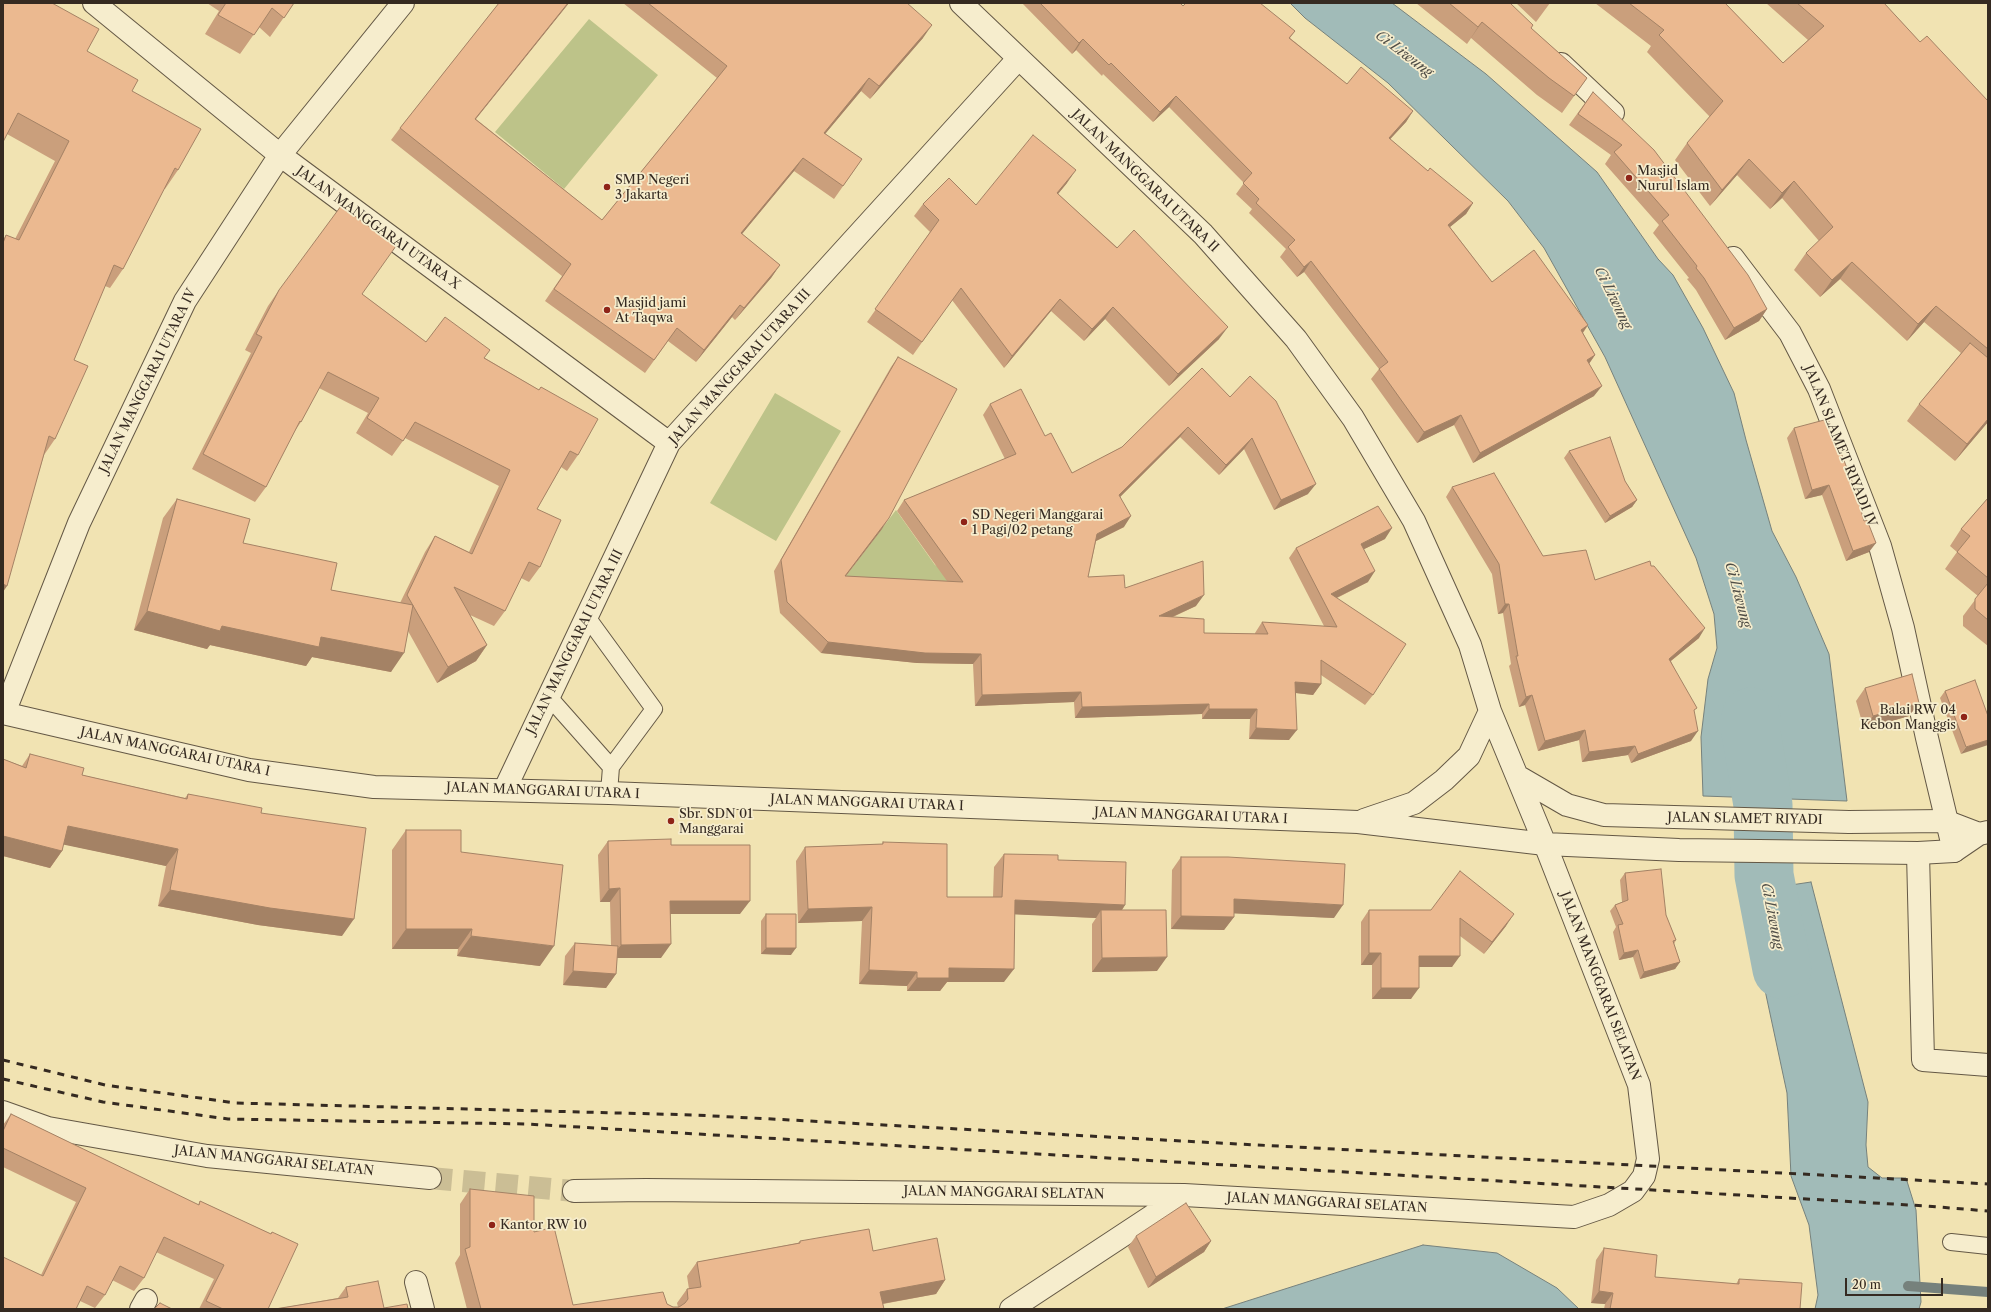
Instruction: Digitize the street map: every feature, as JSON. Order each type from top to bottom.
[{"type":"street","name":"JALAN MANGGARAI UTARA X","points":[[94,3],[280,155],[669,444]]},
{"type":"street","name":"JALAN MANGGARAI UTARA IV","points":[[4,713],[78,523],[185,301],[280,155],[403,3]]},
{"type":"street","name":"JALAN MANGGARAI UTARA II","points":[[962,3],[1018,59],[1203,234],[1296,339],[1344,406],[1414,521],[1470,645],[1490,711],[1517,776]]},
{"type":"street","points":[[1549,52],[1627,127]]},
{"type":"street","name":"JALAN MANGGARAI UTARA III","points":[[505,789],[669,444],[1018,59]]},
{"type":"street","name":"JALAN SLAMET RIYADI IV","points":[[1720,240],[1790,333],[1819,389],[1875,532],[1903,628],[1945,821],[1954,851]]},
{"type":"street","points":[[1358,822],[1414,803],[1444,780],[1469,756],[1490,711]]},
{"type":"street","name":"JALAN MANGGARAI UTARA I","points":[[4,713],[249,770],[374,787],[505,789],[1358,822],[1545,844]]},
{"type":"street","name":"JALAN SLAMET RIYADI","points":[[1517,776],[1567,805],[1604,815],[1849,822],[1945,821],[1984,833]]},
{"type":"street","name":"JALAN MANGGARAI SELATAN","points":[[574,1191],[646,1190],[1184,1195],[1574,1217],[1609,1205],[1633,1191],[1644,1176],[1648,1159],[1638,1085],[1545,844],[1517,776]]},
{"type":"street","name":"JALAN SLAMET RIYADI","points":[[1954,851],[1984,833]]},
{"type":"street","points":[[1545,844],[1679,850],[1918,853],[1954,851]]},
{"type":"street","points":[[1918,853],[1923,1060],[1988,1065]]},
{"type":"street","name":"JALAN MANGGARAI SELATAN","points":[[3,1112],[48,1128],[207,1156],[430,1178]]},
{"type":"street","points":[[1011,1309],[1184,1195]]},
{"type":"street","points":[[416,1282],[423,1309]]},
{"type":"lane","points":[[587,617],[654,709],[611,767],[609,793]]},
{"type":"lane","points":[[549,697],[611,767]]},
{"type":"lane","points":[[1951,1242],[1988,1246]]},
{"type":"green space","points":[[589,19],[658,75],[564,189],[495,132]]},
{"type":"green space","points":[[775,393],[841,431],[776,541],[710,503]]},
{"type":"green space","points":[[896,510],[935,565],[1009,596],[838,586]]},
{"type":"water","points":[[1290,3],[1392,3],[1486,74],[1597,172],[1658,259],[1673,275],[1703,328],[1734,393],[1772,531],[1796,577],[1829,654],[1847,801],[1703,796],[1701,737],[1708,679],[1717,648],[1714,614],[1696,558],[1605,357],[1544,248],[1508,201],[1388,83],[1305,18]]},
{"type":"water","points":[[1811,882],[1868,1102],[1866,1145],[1868,1167],[1882,1178],[1906,1178],[1916,1210],[1921,1302],[1919,1309],[1815,1309],[1818,1295],[1809,1225],[1791,1176],[1787,1093],[1744,892]]},
{"type":"water","points":[[1423,1245],[1497,1253],[1557,1288],[1579,1309],[1222,1309]]},
{"type":"building","points":[[3,3],[52,3],[99,29],[87,51],[138,80],[132,91],[201,129],[178,170],[175,168],[123,269],[114,265],[74,360],[88,366],[55,439],[49,436],[7,586],[3,584],[3,243],[6,235],[19,240],[69,141],[18,113],[3,142]]},
{"type":"building","points":[[226,3],[294,3],[284,18],[272,8],[254,35],[218,15]]},
{"type":"building","points":[[499,3],[568,3],[475,119],[602,220],[727,66],[648,3],[907,3],[932,25],[879,86],[869,78],[824,133],[862,159],[843,186],[803,158],[741,233],[780,265],[744,308],[740,305],[704,350],[677,328],[654,360],[554,289],[571,264],[400,128]]},
{"type":"building","points":[[1040,3],[1180,3],[1183,6],[1186,3],[1260,3],[1295,31],[1289,38],[1347,84],[1361,67],[1413,111],[1389,138],[1428,171],[1430,168],[1473,203],[1448,225],[1492,282],[1534,250],[1588,325],[1581,330],[1595,355],[1587,360],[1602,386],[1480,453],[1461,415],[1424,432],[1379,369],[1388,362],[1311,261],[1304,267],[1288,247],[1295,240],[1256,203],[1259,199],[1243,183],[1252,173],[1176,96],[1160,112],[1111,63],[1109,65],[1083,39],[1079,43]]},
{"type":"building","points":[[1449,3],[1510,3],[1533,25],[1531,28],[1587,78],[1574,96],[1549,78],[1482,22],[1478,27]]},
{"type":"building","points":[[1629,3],[1725,3],[1783,63],[1824,26],[1797,3],[1884,3],[1920,42],[1927,36],[1988,101],[1988,349],[1936,306],[1918,324],[1852,262],[1832,280],[1806,253],[1833,227],[1794,181],[1782,193],[1749,159],[1722,190],[1687,143],[1723,101],[1659,35],[1664,30]]},
{"type":"building","points":[[1593,92],[1654,150],[1748,275],[1767,309],[1734,328],[1704,278],[1696,268],[1697,266],[1662,221],[1669,215],[1614,152],[1622,145],[1578,114]]},
{"type":"building","points":[[1033,135],[1076,170],[1057,193],[1117,248],[1134,230],[1228,327],[1178,374],[1113,307],[1092,329],[1060,299],[1012,356],[961,288],[922,342],[875,309],[939,220],[923,204],[949,178],[976,205]]},
{"type":"building","points":[[341,206],[396,246],[362,294],[426,342],[445,317],[490,350],[484,358],[539,390],[541,387],[598,419],[578,455],[570,451],[537,509],[561,520],[540,567],[529,562],[505,611],[454,587],[487,645],[448,667],[407,595],[435,536],[472,554],[510,470],[415,422],[403,441],[367,418],[379,398],[328,372],[301,422],[300,421],[266,487],[203,454],[262,337],[256,334],[279,290]]},
{"type":"building","points":[[1970,343],[1988,358],[1988,419],[1967,444],[1919,404]]},
{"type":"building","points":[[898,357],[957,389],[889,518],[845,576],[963,582],[904,500],[1016,454],[990,404],[1021,389],[1045,436],[1051,433],[1072,473],[1122,447],[1202,368],[1230,397],[1250,376],[1276,401],[1316,484],[1281,500],[1252,438],[1226,465],[1188,427],[1119,495],[1131,516],[1097,534],[1088,577],[1124,575],[1125,588],[1203,561],[1204,595],[1159,616],[1204,619],[1204,633],[1268,634],[1262,622],[1337,627],[1296,548],[1378,506],[1392,528],[1361,544],[1375,571],[1331,594],[1406,644],[1373,695],[1321,660],[1321,684],[1295,682],[1297,730],[1256,728],[1257,709],[1209,709],[1209,704],[1082,707],[1081,692],[982,695],[981,654],[925,653],[828,642],[787,602],[781,560]]},
{"type":"building","points":[[1828,419],[1855,489],[1864,521],[1867,520],[1876,543],[1853,551],[1829,485],[1812,490],[1794,428]]},
{"type":"building","points":[[1610,437],[1625,481],[1637,500],[1610,516],[1569,451]]},
{"type":"building","points":[[1494,473],[1543,556],[1586,550],[1595,580],[1650,561],[1651,566],[1654,566],[1705,628],[1669,659],[1697,708],[1694,710],[1698,731],[1638,754],[1635,746],[1589,752],[1585,730],[1545,741],[1532,695],[1526,697],[1516,656],[1518,656],[1509,604],[1505,604],[1499,564],[1452,487]]},
{"type":"building","points":[[1988,498],[1988,578],[1957,552],[1970,536],[1961,529]]},
{"type":"building","points":[[177,499],[250,519],[243,543],[337,563],[331,590],[413,605],[404,653],[321,637],[319,647],[222,626],[220,631],[147,611]]},
{"type":"building","points":[[1988,583],[1988,620],[1975,609],[1975,599]]},
{"type":"building","points":[[1912,674],[1919,703],[1873,716],[1865,688]]},
{"type":"building","name":"Balai RW 04 Kebon Manggis","points":[[1975,680],[1988,716],[1988,740],[1966,747],[1945,691]]},
{"type":"building","points":[[30,754],[84,768],[82,775],[187,799],[188,794],[262,808],[261,813],[366,828],[354,919],[270,908],[170,890],[178,849],[68,826],[62,851],[3,836],[3,759],[26,768]]},
{"type":"building","points":[[406,830],[461,830],[461,852],[563,865],[554,946],[471,936],[472,929],[406,929]]},
{"type":"building","points":[[671,839],[671,845],[750,845],[750,901],[670,901],[671,944],[621,945],[620,888],[609,889],[608,841]]},
{"type":"building","points":[[883,842],[947,844],[947,897],[1002,897],[1004,854],[1058,855],[1058,860],[1126,862],[1125,905],[1015,900],[1014,969],[949,968],[949,978],[917,978],[917,972],[869,970],[872,907],[808,909],[805,847],[883,844]]},
{"type":"building","points":[[1181,857],[1228,857],[1345,864],[1343,905],[1234,899],[1234,917],[1181,916]]},
{"type":"building","points":[[1661,869],[1666,915],[1676,940],[1673,941],[1680,962],[1644,972],[1638,950],[1624,953],[1618,925],[1623,924],[1615,905],[1628,900],[1625,873]]},
{"type":"building","points":[[1460,871],[1514,914],[1492,942],[1460,918],[1460,956],[1419,956],[1419,988],[1381,988],[1381,953],[1369,953],[1369,910],[1431,910]]},
{"type":"building","points":[[1101,910],[1166,910],[1167,957],[1102,958]]},
{"type":"building","points":[[766,914],[796,914],[796,948],[766,948]]},
{"type":"building","points":[[575,943],[618,946],[616,974],[573,971]]},
{"type":"building","points":[[11,1114],[199,1205],[200,1201],[271,1234],[272,1232],[298,1244],[268,1309],[223,1309],[206,1301],[224,1265],[164,1237],[144,1278],[120,1266],[105,1295],[87,1286],[76,1309],[3,1309],[3,1257],[43,1276],[86,1188],[3,1148],[3,1131]]},
{"type":"building","points":[[470,1189],[534,1196],[534,1232],[554,1227],[573,1305],[663,1292],[667,1304],[673,1307],[679,1307],[688,1299],[687,1289],[701,1287],[697,1262],[800,1243],[800,1241],[869,1229],[873,1251],[937,1238],[945,1280],[880,1292],[884,1309],[481,1309],[465,1249],[470,1247]]},
{"type":"building","points":[[1186,1203],[1211,1241],[1156,1277],[1136,1236]]},
{"type":"building","points":[[1604,1248],[1657,1255],[1655,1277],[1739,1284],[1739,1279],[1802,1283],[1800,1309],[1610,1309],[1613,1293],[1599,1291]]},
{"type":"building","points":[[378,1281],[384,1308],[407,1304],[408,1309],[275,1309],[348,1297],[346,1287]]},
{"type":"building","points":[[160,1303],[172,1309],[154,1309]]},
{"type":"waterway","name":"Ci Liwung","points":[[1751,717],[1751,733],[1763,805],[1764,875],[1782,969]]},
{"type":"waterway","points":[[1908,1286],[1988,1292]]},
{"type":"tunnel","points":[[430,1178],[574,1191]]},
{"type":"railway","points":[[3,1060],[105,1085],[236,1103],[696,1115],[1988,1184]]},
{"type":"railway","points":[[3,1079],[103,1102],[228,1119],[527,1124],[1926,1206],[1988,1211]]},
{"type":"place","name":"Masjid Nurul Islam","points":[[1629,178]]},
{"type":"place","name":"SMP Negeri 3 Jakarta","points":[[607,187]]},
{"type":"place","name":"Masjid jami At Taqwa","points":[[607,310]]},
{"type":"place","name":"SD Negeri Manggarai 1 Pagi/02 petang","points":[[964,522]]},
{"type":"place","name":"Balai RW 04 Kebon Manggis","points":[[1964,717]]},
{"type":"place","name":"Sbr. SDN 01 Manggarai","points":[[671,821]]},
{"type":"place","name":"Kantor RW 10","points":[[492,1225]]}]
